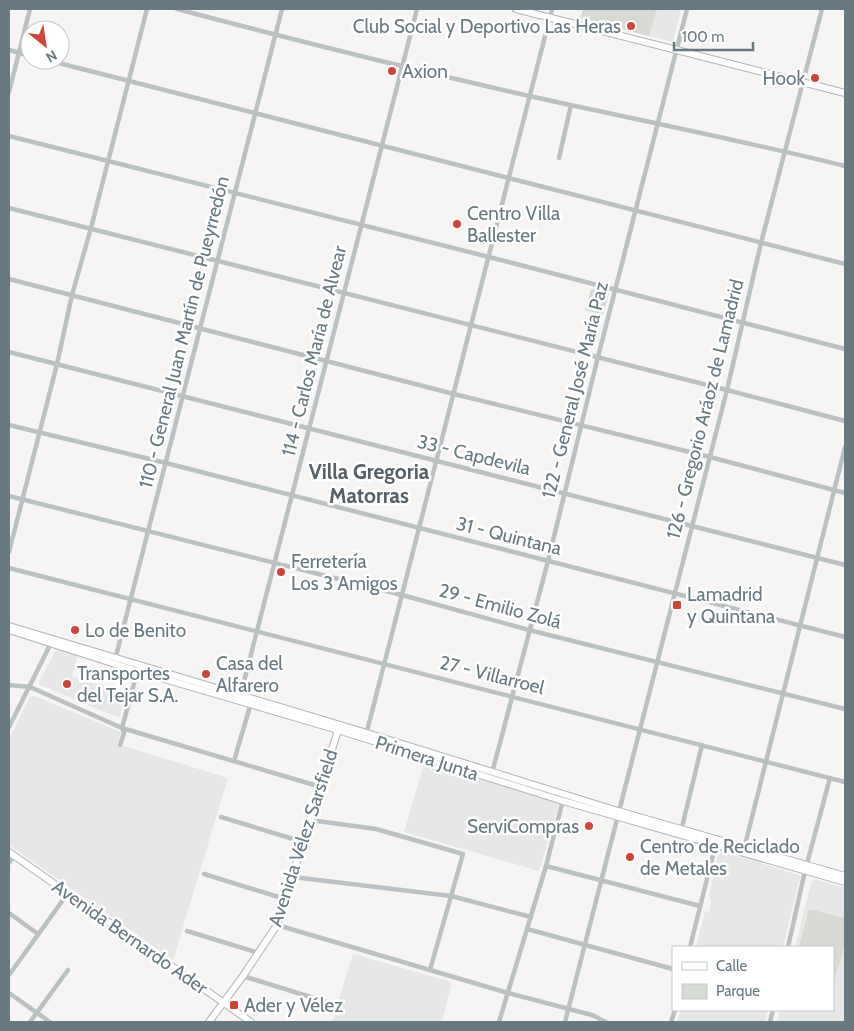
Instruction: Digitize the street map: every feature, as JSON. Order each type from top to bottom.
[{"type":"main road","points":[[516,9],[845,93]]},
{"type":"main road","points":[[9,626],[52,641]]},
{"type":"main road","name":"Primera Junta","points":[[9,630],[52,641],[366,736],[617,814],[806,868],[845,882]]},
{"type":"main road","name":"Avenida Vélez Sarsfield","points":[[209,1022],[277,925],[339,728]]},
{"type":"main road","name":"Avenida Bernardo Ader","points":[[12,854],[251,1022]]},
{"type":"main road","points":[[806,868],[845,876]]},
{"type":"street","points":[[9,92],[30,9]]},
{"type":"street","points":[[9,552],[57,364],[72,294],[91,228],[147,9]]},
{"type":"street","points":[[177,9],[276,35],[530,96],[845,166]]},
{"type":"street","name":"110 - General Juan Martín de Pueyrredón","points":[[115,661],[282,9]]},
{"type":"street","name":"114 - Carlos María de Alvear","points":[[240,698],[417,9]]},
{"type":"street","points":[[366,736],[552,9]]},
{"type":"street","name":"122 - General José María Paz","points":[[491,775],[548,561],[687,9]]},
{"type":"street","name":"126 - Gregorio Aráoz de Lamadrid","points":[[565,1022],[727,390],[784,151],[822,9]]},
{"type":"street","points":[[9,50],[19,53]]},
{"type":"street","points":[[70,66],[845,264]]},
{"type":"street","points":[[559,158],[571,105]]},
{"type":"street","points":[[9,136],[489,256],[845,349]]},
{"type":"street","points":[[9,208],[845,421]]},
{"type":"street","points":[[9,279],[454,394],[710,457],[845,494]]},
{"type":"street","name":"33 - Capdevila","points":[[9,352],[183,395],[309,430],[845,565]]},
{"type":"street","name":"31 - Quintana","points":[[9,425],[166,463],[845,637]]},
{"type":"street","points":[[743,850],[845,447]]},
{"type":"street","name":"29 - Emilio Zolá","points":[[9,496],[845,709]]},
{"type":"street","name":"27 - Villarroel","points":[[9,568],[845,782]]},
{"type":"street","points":[[9,727],[52,641]]},
{"type":"street","points":[[120,745],[124,733],[122,728],[138,668]]},
{"type":"street","points":[[9,685],[30,687],[122,728],[321,787]]},
{"type":"street","points":[[234,761],[251,702]]},
{"type":"street","points":[[680,832],[702,745]]},
{"type":"street","points":[[788,946],[806,868],[830,778]]},
{"type":"street","points":[[499,1022],[546,866],[564,798]]},
{"type":"street","points":[[221,817],[303,842]]},
{"type":"street","points":[[310,820],[376,828],[463,854],[430,970]]},
{"type":"street","points":[[690,946],[717,842]]},
{"type":"street","points":[[9,863],[12,854]]},
{"type":"street","points":[[546,866],[700,906]]},
{"type":"street","points":[[204,874],[286,899]]},
{"type":"street","points":[[292,877],[451,896],[531,917]]},
{"type":"street","points":[[9,975],[68,893]]},
{"type":"street","points":[[9,913],[38,934]]},
{"type":"street","points":[[277,925],[508,993],[592,1015],[606,1022]]},
{"type":"street","points":[[527,929],[672,968]]},
{"type":"street","points":[[187,931],[259,953]]},
{"type":"street","points":[[30,1022],[68,970]]},
{"type":"street","points":[[243,976],[333,1004]]},
{"type":"street","points":[[9,993],[50,1022]]},
{"type":"shaded area","points":[[657,9],[681,9],[673,42],[649,36]]},
{"type":"shaded area","name":"Transportes del Tejar S.A.","points":[[58,650],[78,656],[72,676],[126,694],[120,716],[117,717],[40,685],[39,682],[55,652]]},
{"type":"shaded area","points":[[34,696],[121,732],[117,744],[228,778],[173,960],[9,845],[9,739],[30,697]]},
{"type":"shaded area","points":[[425,761],[557,801],[559,804],[539,871],[404,832]]},
{"type":"shaded area","points":[[721,851],[799,875],[783,946],[696,946],[705,911],[709,912],[711,903],[709,895],[718,853]]},
{"type":"shaded area","points":[[812,880],[845,888],[845,1022],[777,1022],[780,1011],[834,1011],[834,946],[795,946]]},
{"type":"shaded area","points":[[353,954],[452,982],[442,1022],[332,1022]]},
{"type":"shaded area","points":[[681,1011],[768,1011],[765,1022],[677,1022]]},
{"type":"green space","name":"Club Social y Deportivo Las Heras","points":[[583,9],[657,9],[649,36],[580,19]]},
{"type":"green space","points":[[591,289],[609,293],[603,315],[585,310]]},
{"type":"green space","points":[[809,909],[845,918],[845,943],[834,982],[834,946],[799,946]]},
{"type":"place","name":"Club Social y Deportivo Las Heras","points":[[631,26]]},
{"type":"place","name":"Axion","points":[[392,71]]},
{"type":"place","name":"Hook","points":[[815,78]]},
{"type":"place","name":"Centro Villa Ballester","points":[[457,224]]},
{"type":"place","name":"Ferretería Los 3 Amigos","points":[[281,572]]},
{"type":"place","name":"Lamadrid y Quintana","points":[[677,605]]},
{"type":"place","name":"Lo de Benito","points":[[75,630]]},
{"type":"place","name":"Casa del Alfarero","points":[[206,674]]},
{"type":"place","name":"Transportes del Tejar S.A.","points":[[67,684]]},
{"type":"place","name":"ServiCompras","points":[[589,826]]},
{"type":"place","name":"Centro de Reciclado de Metales","points":[[630,857]]},
{"type":"place","name":"Ader y Vélez","points":[[234,1005]]},
{"type":"district","name":"Villa Gregoria Matorras","points":[[369,483]]}]
